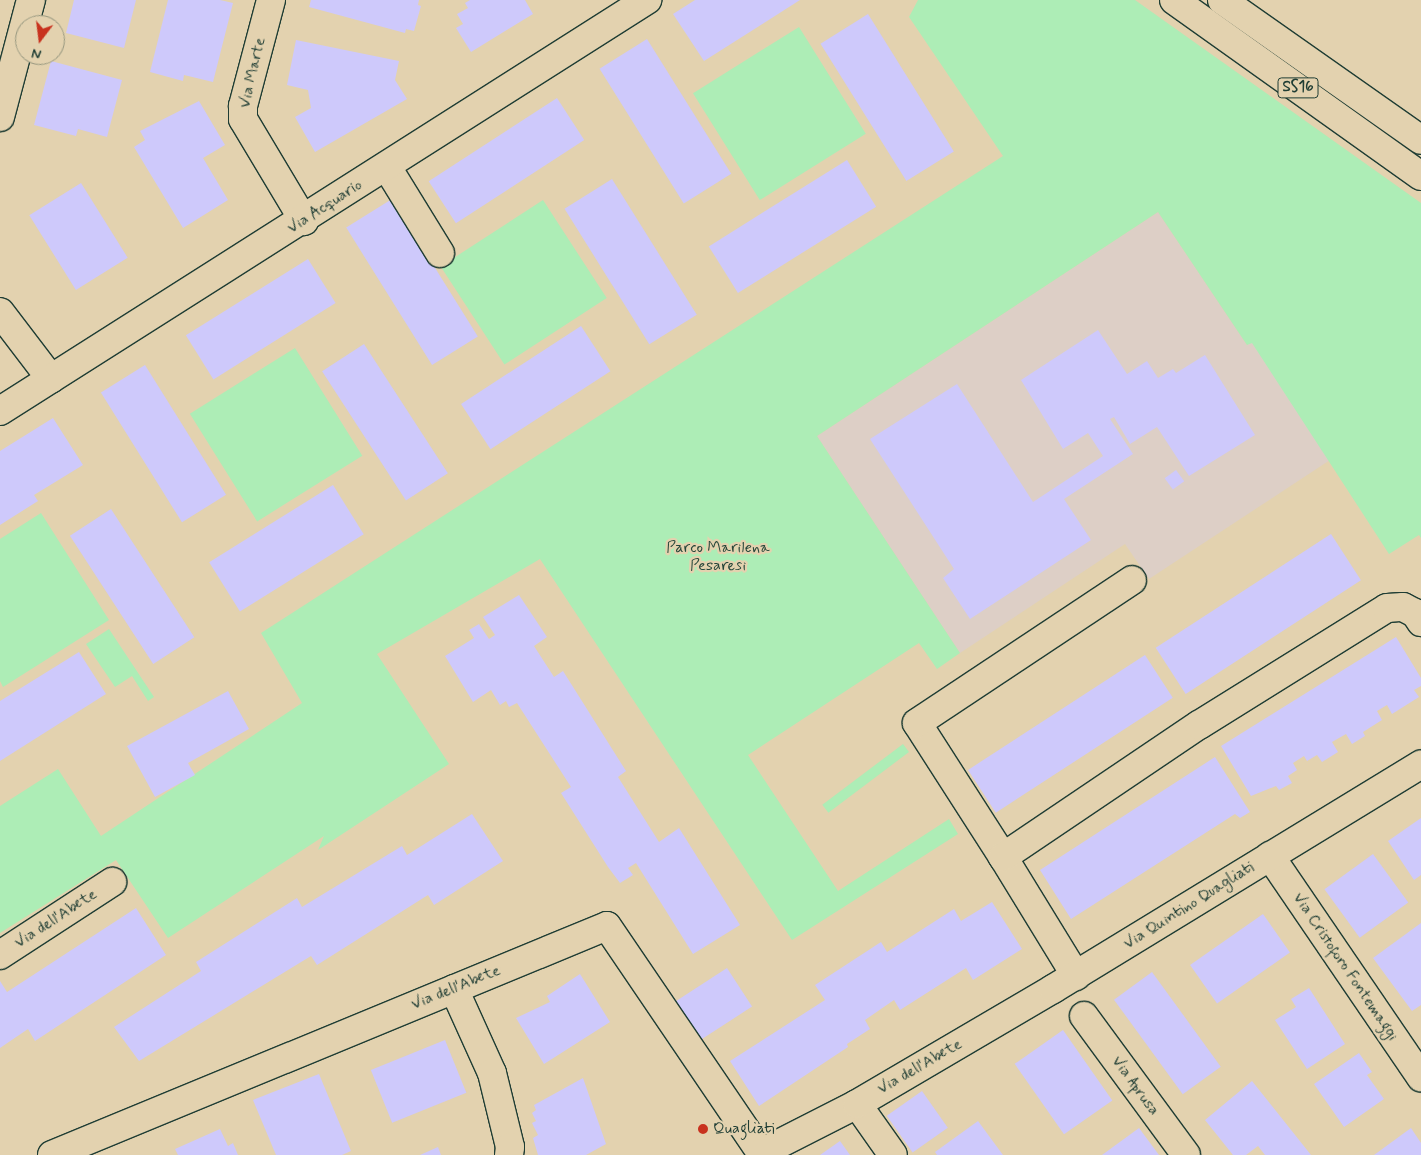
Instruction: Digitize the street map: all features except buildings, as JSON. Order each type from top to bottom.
[{"type":"street","points":[[0,117],[31,0]]},
{"type":"street","name":"Via Marte","points":[[271,0],[243,106],[243,119],[304,221]]},
{"type":"street","name":"Via Acquario","points":[[0,411],[304,221],[647,0]]},
{"type":"street","name":"SS16","points":[[1174,0],[1421,176]]},
{"type":"street","name":"SS16","points":[[1222,0],[1421,140]]},
{"type":"street","points":[[387,167],[440,253]]},
{"type":"street","points":[[0,312],[51,379]]},
{"type":"street","points":[[1076,976],[1003,857],[917,723],[1132,580]]},
{"type":"street","points":[[1003,857],[1199,725],[1387,608],[1403,607],[1415,613],[1421,622]]},
{"type":"street","name":"Via Quintino Quagliati","points":[[1076,976],[1421,764]]},
{"type":"street","name":"Via Cristoforo Fontemaggi","points":[[1270,856],[1416,1061]]},
{"type":"street","name":"Via dell'Abete","points":[[0,955],[112,882]]},
{"type":"street","name":"Via dell'Abete","points":[[52,1155],[607,926],[760,1154],[857,1104],[1076,976]]},
{"type":"street","points":[[454,990],[492,1073],[510,1147],[509,1155]]},
{"type":"street","name":"Via Aprusa","points":[[1084,1016],[1186,1155]]},
{"type":"street","points":[[857,1104],[892,1155]]},
{"type":"shaded area","points":[[1158,212],[1247,345],[1252,342],[1330,460],[1149,579],[1125,544],[960,653],[817,436]]},
{"type":"green space","name":"Parco Marilena Pesaresi","points":[[918,0],[1135,0],[1421,203],[1421,538],[1419,535],[1389,554],[1252,343],[1247,345],[1158,212],[817,436],[960,653],[937,669],[919,643],[748,755],[838,891],[949,819],[958,834],[792,940],[540,559],[377,654],[449,764],[318,850],[324,836],[168,938],[116,860],[0,933],[0,806],[58,769],[101,836],[302,703],[261,633],[1003,156],[909,17]]},
{"type":"green space","points":[[799,27],[866,134],[760,200],[693,93]]},
{"type":"green space","points":[[543,200],[607,298],[504,365],[441,266]]},
{"type":"green space","points":[[295,348],[362,456],[257,521],[190,414]]},
{"type":"green space","points":[[41,513],[109,620],[3,687],[0,681],[0,539]]},
{"type":"green space","points":[[109,629],[154,697],[148,701],[132,676],[115,687],[86,644]]},
{"type":"green space","points":[[903,744],[909,752],[828,813],[822,805]]},
{"type":"place","name":"Quagliati","points":[[703,1129]]}]
